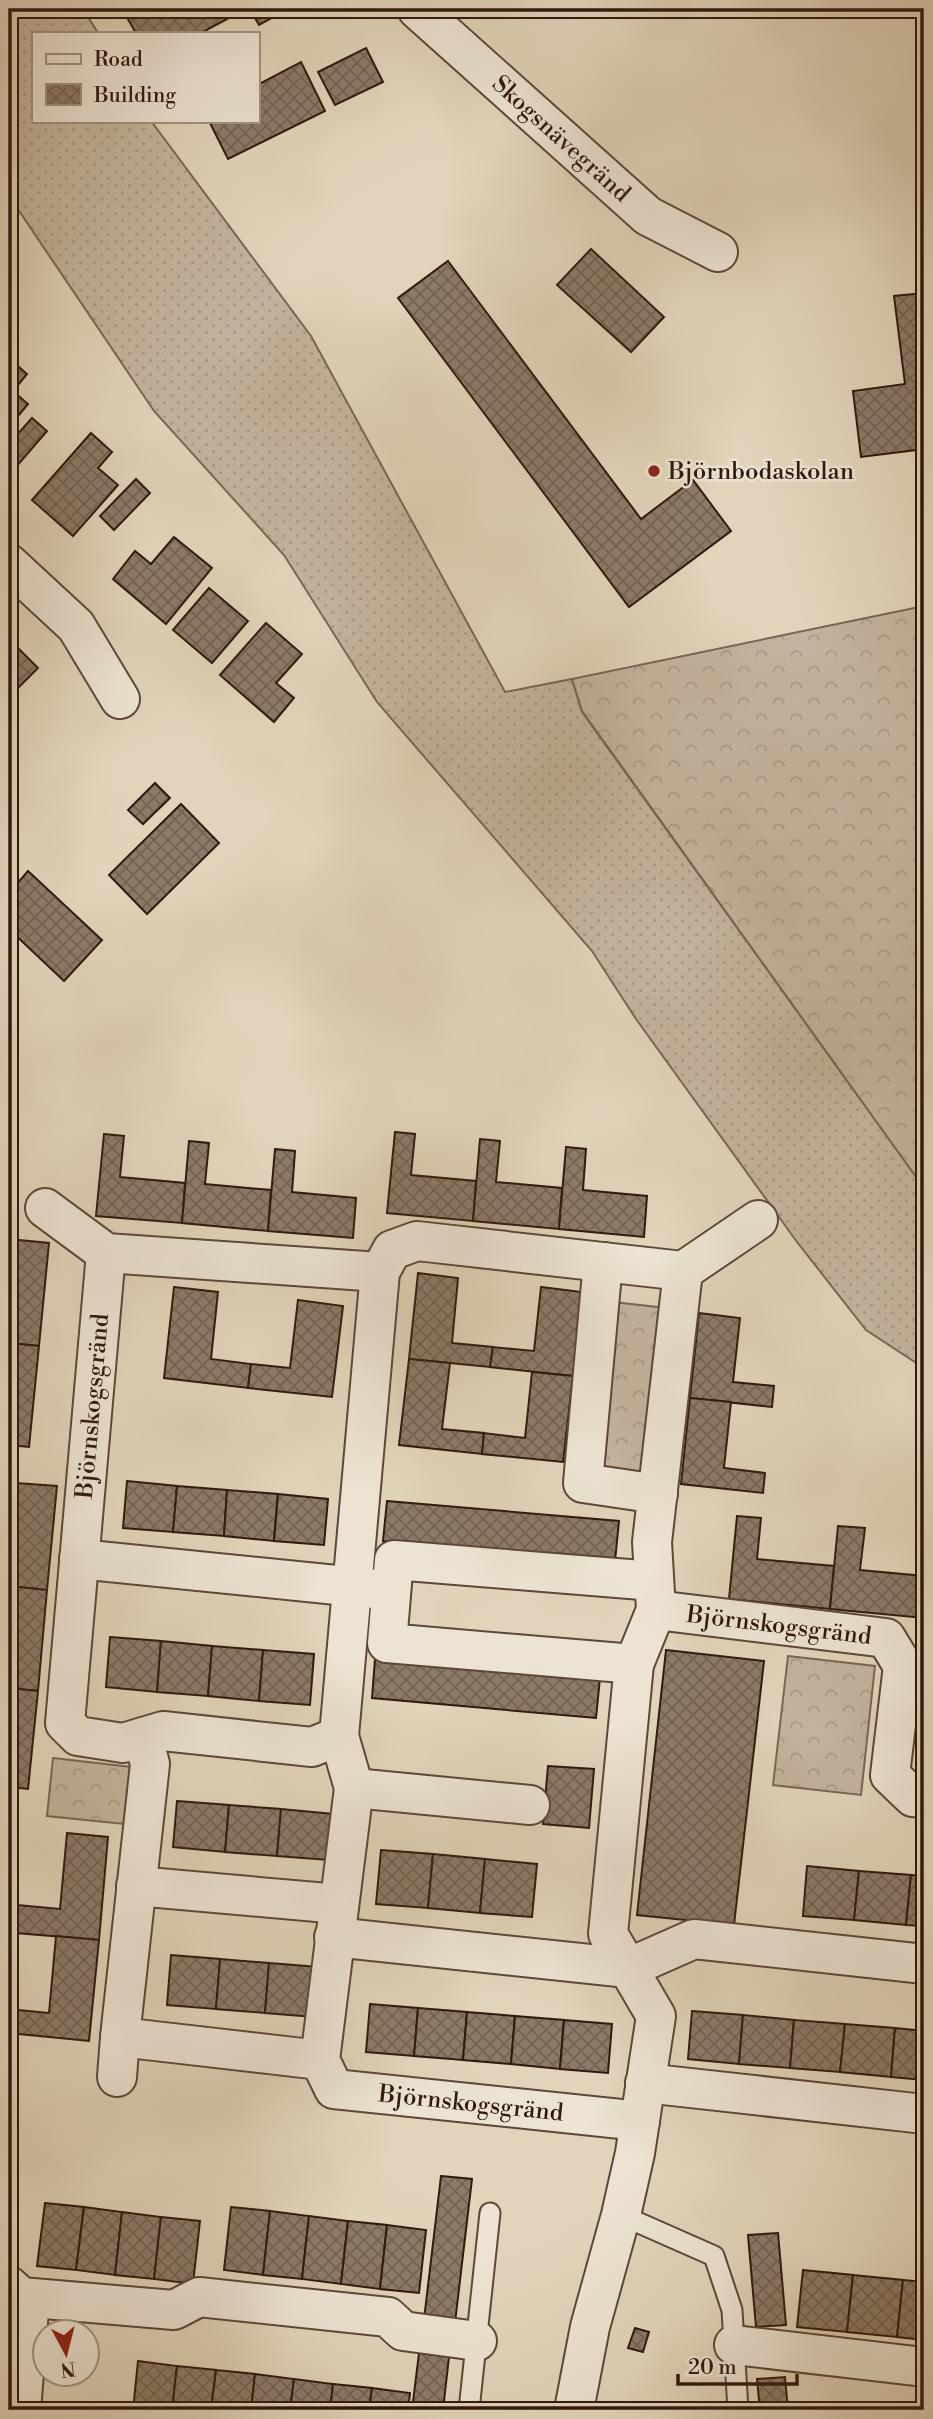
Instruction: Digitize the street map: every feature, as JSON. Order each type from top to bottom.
[{"type":"street","name":"Skogsnävegränd","points":[[417,9],[648,216],[719,252]]},
{"type":"street","points":[[9,564],[76,626],[120,699]]},
{"type":"street","points":[[45,1209],[106,1253],[380,1272]]},
{"type":"street","points":[[120,2037],[320,2060],[354,1788],[339,1736],[380,1272],[392,1250],[417,1241],[683,1271],[758,1220]]},
{"type":"street","name":"Björnskogsgränd","points":[[106,1253],[65,1723],[78,1736],[123,1743],[163,1731],[312,1747],[339,1736]]},
{"type":"street","points":[[603,1262],[583,1483],[658,1494]]},
{"type":"street","name":"Björnskogsgränd","points":[[574,2410],[590,2327],[621,2215],[640,2121],[656,2016],[608,1934],[634,1664],[655,1596],[652,1542],[683,1271]]},
{"type":"street","points":[[79,1559],[392,1591]]},
{"type":"street","name":"Björnskogsgränd","points":[[634,1664],[387,1643],[394,1560],[655,1596],[886,1638],[903,1666],[890,1775],[913,1797],[924,1798]]},
{"type":"street","points":[[117,2077],[150,1764],[143,1737]]},
{"type":"street","points":[[354,1788],[530,1805]]},
{"type":"street","points":[[136,1886],[628,1968],[694,1938],[924,1964]]},
{"type":"street","name":"Björnskogsgränd","points":[[320,2060],[334,2089],[640,2121]]},
{"type":"street","points":[[645,2084],[924,2114]]},
{"type":"street","points":[[21,2410],[19,2292],[174,2310],[200,2297],[387,2316],[403,2331],[477,2341]]},
{"type":"street","points":[[734,2344],[924,2367]]},
{"type":"lane","points":[[469,2410],[490,2213]]},
{"type":"lane","points":[[621,2215],[714,2256],[732,2311],[738,2410]]},
{"type":"green space","points":[[9,9],[83,9],[97,32],[32,32],[32,122],[152,122],[311,336],[505,692],[572,679],[582,712],[924,1188],[924,1368],[866,1330],[797,1242],[636,1019],[592,951],[377,702],[284,555],[154,411],[9,196]]},
{"type":"green space","points":[[924,606],[924,1188],[582,711],[572,679]]},
{"type":"green space","points":[[613,1302],[666,1308],[648,1476],[595,1471]]},
{"type":"green space","points":[[788,1656],[875,1666],[861,1795],[773,1785]]},
{"type":"green space","points":[[53,1758],[140,1768],[134,1825],[47,1816]]},
{"type":"building","points":[[139,9],[221,9],[227,19],[203,32],[135,32],[126,16]]},
{"type":"building","points":[[250,9],[288,9],[259,25]]},
{"type":"building","points":[[518,9],[630,9],[519,16]]},
{"type":"building","points":[[366,48],[383,82],[335,105],[318,72]]},
{"type":"building","points":[[301,62],[325,111],[228,159],[210,122],[259,122],[259,84]]},
{"type":"building","points":[[591,249],[664,317],[631,352],[557,285]]},
{"type":"building","points":[[448,261],[641,519],[693,480],[731,531],[629,607],[398,298]]},
{"type":"building","points":[[924,293],[924,449],[861,457],[853,391],[905,384],[894,296]]},
{"type":"building","points":[[9,358],[27,374],[13,391],[28,404],[9,427]]},
{"type":"building","points":[[32,418],[47,431],[9,475],[9,444]]},
{"type":"building","points":[[91,433],[112,452],[98,468],[118,485],[73,536],[32,500]]},
{"type":"building","points":[[136,479],[150,493],[114,530],[100,516]]},
{"type":"building","points":[[174,537],[212,568],[166,624],[113,579],[135,551],[151,564]]},
{"type":"building","points":[[209,588],[248,621],[212,663],[173,630]]},
{"type":"building","points":[[266,623],[302,654],[276,683],[294,698],[274,722],[220,675]]},
{"type":"building","points":[[9,639],[38,668],[9,697]]},
{"type":"building","points":[[155,783],[170,798],[143,824],[128,810]]},
{"type":"building","points":[[181,804],[219,843],[147,914],[109,875]]},
{"type":"building","points":[[28,871],[102,940],[64,981],[9,929],[9,893]]},
{"type":"building","points":[[395,1132],[415,1134],[411,1175],[476,1181],[473,1221],[387,1213]]},
{"type":"building","points":[[104,1134],[124,1136],[120,1177],[185,1183],[182,1223],[96,1216]]},
{"type":"building","points":[[480,1139],[500,1141],[496,1182],[562,1188],[559,1229],[473,1221]]},
{"type":"building","points":[[189,1141],[209,1143],[205,1184],[271,1190],[268,1231],[182,1223]]},
{"type":"building","points":[[566,1147],[586,1149],[583,1190],[647,1196],[644,1237],[559,1229]]},
{"type":"building","points":[[275,1149],[295,1151],[292,1192],[356,1198],[353,1238],[268,1231]]},
{"type":"building","points":[[9,1239],[49,1243],[39,1346],[9,1343]]},
{"type":"building","points":[[418,1273],[458,1278],[452,1343],[493,1347],[490,1367],[409,1359]]},
{"type":"building","points":[[174,1287],[218,1292],[211,1359],[251,1364],[248,1388],[164,1378]]},
{"type":"building","points":[[541,1287],[582,1292],[573,1376],[490,1367],[493,1347],[534,1351]]},
{"type":"building","points":[[298,1300],[343,1306],[332,1397],[248,1388],[251,1364],[290,1368]]},
{"type":"building","points":[[699,1313],[740,1318],[733,1382],[774,1386],[772,1407],[690,1398]]},
{"type":"building","points":[[9,1343],[39,1346],[29,1447],[9,1445]]},
{"type":"building","points":[[409,1359],[450,1363],[442,1429],[484,1433],[482,1454],[399,1445]]},
{"type":"building","points":[[532,1372],[573,1376],[563,1462],[482,1454],[484,1433],[525,1438]]},
{"type":"building","points":[[690,1398],[731,1402],[724,1468],[765,1473],[763,1493],[681,1484]]},
{"type":"building","points":[[127,1481],[177,1486],[173,1532],[123,1528]]},
{"type":"building","points":[[16,1483],[57,1486],[47,1590],[9,1586]]},
{"type":"building","points":[[177,1486],[227,1490],[224,1536],[173,1532]]},
{"type":"building","points":[[227,1490],[278,1494],[274,1541],[224,1536]]},
{"type":"building","points":[[278,1494],[328,1499],[324,1545],[274,1541]]},
{"type":"building","points":[[387,1501],[619,1521],[615,1561],[383,1541]]},
{"type":"building","points":[[737,1516],[761,1518],[757,1559],[834,1566],[830,1609],[729,1599]]},
{"type":"building","points":[[838,1526],[865,1528],[860,1570],[924,1576],[924,1618],[830,1609]]},
{"type":"building","points":[[9,1586],[47,1590],[38,1691],[9,1688]]},
{"type":"building","points":[[110,1637],[161,1641],[157,1692],[106,1687]]},
{"type":"building","points":[[161,1641],[212,1646],[208,1696],[157,1692]]},
{"type":"building","points":[[212,1646],[263,1650],[259,1701],[208,1696]]},
{"type":"building","points":[[263,1650],[314,1654],[310,1705],[259,1701]]},
{"type":"building","points":[[666,1650],[764,1661],[734,1925],[637,1915]]},
{"type":"building","points":[[375,1659],[600,1678],[596,1718],[372,1698]]},
{"type":"building","points":[[9,1688],[38,1691],[28,1789],[9,1787]]},
{"type":"building","points":[[924,1707],[924,1774],[917,1773]]},
{"type":"building","points":[[548,1766],[594,1769],[589,1828],[543,1824]]},
{"type":"building","points":[[177,1801],[229,1805],[225,1852],[173,1847]]},
{"type":"building","points":[[229,1805],[281,1809],[277,1856],[225,1852]]},
{"type":"building","points":[[281,1809],[333,1814],[329,1860],[277,1856]]},
{"type":"building","points":[[67,1833],[108,1837],[99,1940],[16,1933],[18,1905],[60,1909]]},
{"type":"building","points":[[381,1850],[433,1854],[428,1908],[376,1904]]},
{"type":"building","points":[[433,1854],[485,1859],[480,1913],[428,1908]]},
{"type":"building","points":[[485,1859],[537,1864],[532,1917],[480,1913]]},
{"type":"building","points":[[807,1866],[859,1871],[854,1920],[803,1916]]},
{"type":"building","points":[[859,1871],[911,1875],[906,1925],[854,1920]]},
{"type":"building","points":[[911,1875],[924,1876],[924,1926],[906,1925]]},
{"type":"building","points":[[56,1936],[99,1940],[89,2041],[9,2033],[9,2009],[49,2013]]},
{"type":"building","points":[[171,1955],[220,1959],[216,2009],[167,2005]]},
{"type":"building","points":[[220,1959],[269,1963],[265,2013],[216,2009]]},
{"type":"building","points":[[269,1963],[318,1967],[314,2017],[265,2013]]},
{"type":"building","points":[[370,2004],[418,2008],[414,2056],[366,2052]]},
{"type":"building","points":[[418,2008],[467,2012],[463,2060],[414,2056]]},
{"type":"building","points":[[692,2011],[743,2015],[739,2064],[688,2059]]},
{"type":"building","points":[[467,2012],[515,2016],[511,2064],[463,2060]]},
{"type":"building","points":[[743,2015],[794,2020],[790,2068],[739,2064]]},
{"type":"building","points":[[515,2016],[564,2020],[560,2069],[511,2064]]},
{"type":"building","points":[[564,2020],[612,2024],[608,2073],[560,2069]]},
{"type":"building","points":[[794,2020],[845,2024],[840,2072],[790,2068]]},
{"type":"building","points":[[845,2024],[895,2028],[891,2077],[840,2072]]},
{"type":"building","points":[[895,2028],[924,2031],[924,2080],[891,2077]]},
{"type":"building","points":[[441,2176],[472,2179],[454,2331],[423,2328]]},
{"type":"building","points":[[45,2203],[84,2207],[76,2270],[37,2266]]},
{"type":"building","points":[[84,2207],[122,2212],[115,2275],[76,2270]]},
{"type":"building","points":[[231,2207],[270,2211],[263,2275],[224,2270]]},
{"type":"building","points":[[270,2211],[309,2216],[302,2279],[263,2275]]},
{"type":"building","points":[[122,2212],[161,2217],[154,2279],[115,2275]]},
{"type":"building","points":[[309,2216],[348,2221],[341,2284],[302,2279]]},
{"type":"building","points":[[161,2217],[200,2221],[193,2284],[154,2279]]},
{"type":"building","points":[[348,2221],[387,2225],[380,2289],[341,2284]]},
{"type":"building","points":[[387,2225],[426,2230],[419,2293],[380,2289]]},
{"type":"building","points":[[778,2233],[786,2325],[756,2327],[748,2235]]},
{"type":"building","points":[[803,2270],[853,2275],[847,2332],[797,2327]]},
{"type":"building","points":[[853,2275],[903,2280],[897,2337],[847,2332]]},
{"type":"building","points":[[903,2280],[924,2282],[924,2340],[897,2337]]},
{"type":"building","points":[[635,2328],[649,2332],[643,2352],[628,2348]]},
{"type":"building","points":[[420,2345],[450,2348],[443,2410],[412,2410]]},
{"type":"building","points":[[138,2361],[177,2366],[172,2410],[133,2410]]},
{"type":"building","points":[[177,2366],[216,2370],[211,2410],[172,2410]]},
{"type":"building","points":[[216,2370],[255,2374],[251,2410],[211,2410]]},
{"type":"building","points":[[255,2374],[294,2379],[290,2410],[251,2410]]},
{"type":"building","points":[[785,2377],[788,2410],[760,2410],[757,2379]]},
{"type":"building","points":[[294,2379],[333,2384],[330,2410],[290,2410]]},
{"type":"building","points":[[333,2384],[372,2388],[369,2410],[330,2410]]},
{"type":"building","points":[[372,2388],[410,2393],[408,2410],[369,2410]]},
{"type":"place","name":"Björnbodaskolan","points":[[654,471]]}]
